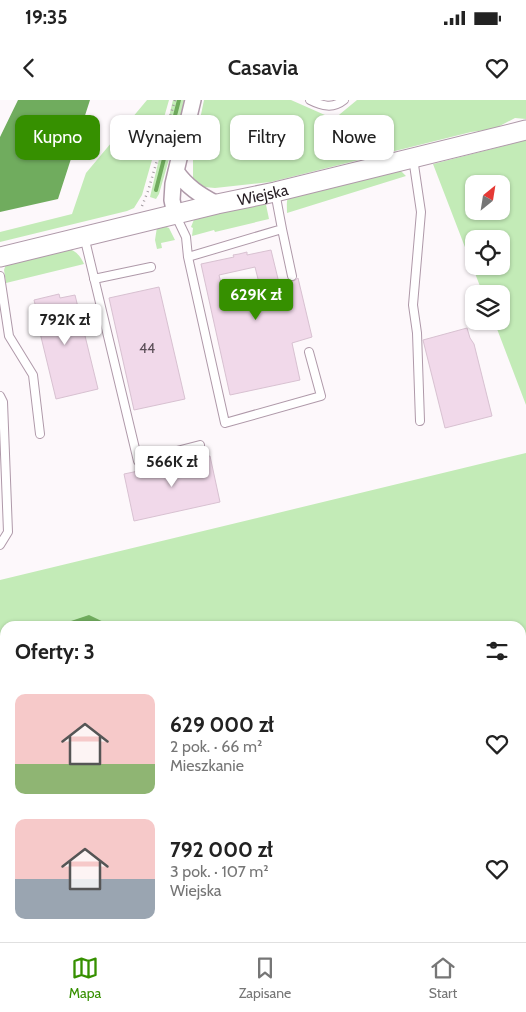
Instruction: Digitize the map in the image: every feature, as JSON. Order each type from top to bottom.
[{"type":"street","points":[[175,214],[172,200],[176,171],[193,100]]},
{"type":"street","name":"Wiejska","points":[[0,257],[526,130]]},
{"type":"street","points":[[176,171],[196,193],[217,204]]},
{"type":"lane","points":[[310,100],[324,107],[340,103],[344,100]]},
{"type":"lane","points":[[413,158],[421,212],[413,305],[417,333],[420,421]]},
{"type":"lane","points":[[275,192],[292,276]]},
{"type":"lane","points":[[175,214],[186,237],[188,257],[225,423],[321,396],[309,352]]},
{"type":"lane","points":[[188,257],[282,230]]},
{"type":"lane","points":[[84,236],[138,461],[200,445]]},
{"type":"lane","points":[[94,279],[151,266]]},
{"type":"lane","points":[[0,276],[9,336],[33,375],[40,434]]},
{"type":"lane","points":[[0,396],[3,402],[8,532],[0,545]]},
{"type":"path","points":[[144,203],[175,100]]},
{"type":"shaded area","points":[[18,100],[90,100],[85,115],[15,115],[15,160],[71,160],[58,199],[0,212],[0,137]]},
{"type":"shaded area","points":[[147,100],[169,100],[165,115],[134,115]]},
{"type":"shaded area","points":[[173,100],[186,100],[182,115],[169,115]]},
{"type":"shaded area","points":[[204,100],[291,100],[325,115],[314,115],[314,160],[359,160],[271,182],[215,188],[204,187],[193,179],[193,160],[220,160],[220,115],[201,115]]},
{"type":"shaded area","points":[[357,100],[526,100],[526,119],[515,118],[494,129],[471,132],[394,151],[394,115],[339,115]]},
{"type":"shaded area","points":[[526,140],[526,405],[497,330],[510,330],[510,285],[480,285],[476,275],[510,275],[510,230],[465,230],[465,247],[433,164]]},
{"type":"shaded area","points":[[110,144],[110,160],[152,160],[142,195],[134,208],[0,242],[0,232],[72,214],[86,173],[97,160],[100,160],[100,156]]},
{"type":"shaded area","points":[[159,160],[169,160],[159,194],[156,199],[150,197]]},
{"type":"shaded area","points":[[400,170],[406,176],[287,213],[289,195]]},
{"type":"shaded area","points":[[265,200],[269,219],[192,236],[193,228],[191,227],[195,217]]},
{"type":"shaded area","points":[[164,226],[169,228],[175,240],[161,243],[162,248],[157,249],[155,240],[157,227]]},
{"type":"shaded area","points":[[65,247],[77,253],[84,264],[6,283],[4,270],[6,264]]},
{"type":"shaded area","points":[[526,453],[526,621],[0,621],[0,580]]},
{"type":"shaded area","points":[[89,615],[102,621],[71,621]]},
{"type":"building","points":[[271,250],[279,283],[289,280],[294,281],[298,278],[312,337],[292,343],[300,380],[230,395],[201,264],[234,257],[233,255],[247,252],[247,255]],"holes":[[[255,267],[260,287],[224,295],[219,275]]]},
{"type":"building","points":[[159,287],[185,399],[134,410],[109,298]]},
{"type":"building","points":[[59,294],[60,298],[75,295],[98,389],[56,399],[35,312],[37,312],[34,300]]},
{"type":"building","points":[[465,329],[468,330],[474,344],[492,416],[445,428],[423,340]]},
{"type":"building","points":[[210,456],[220,502],[134,521],[124,474]]},
{"type":"waterway","points":[[156,190],[179,100]]}]
